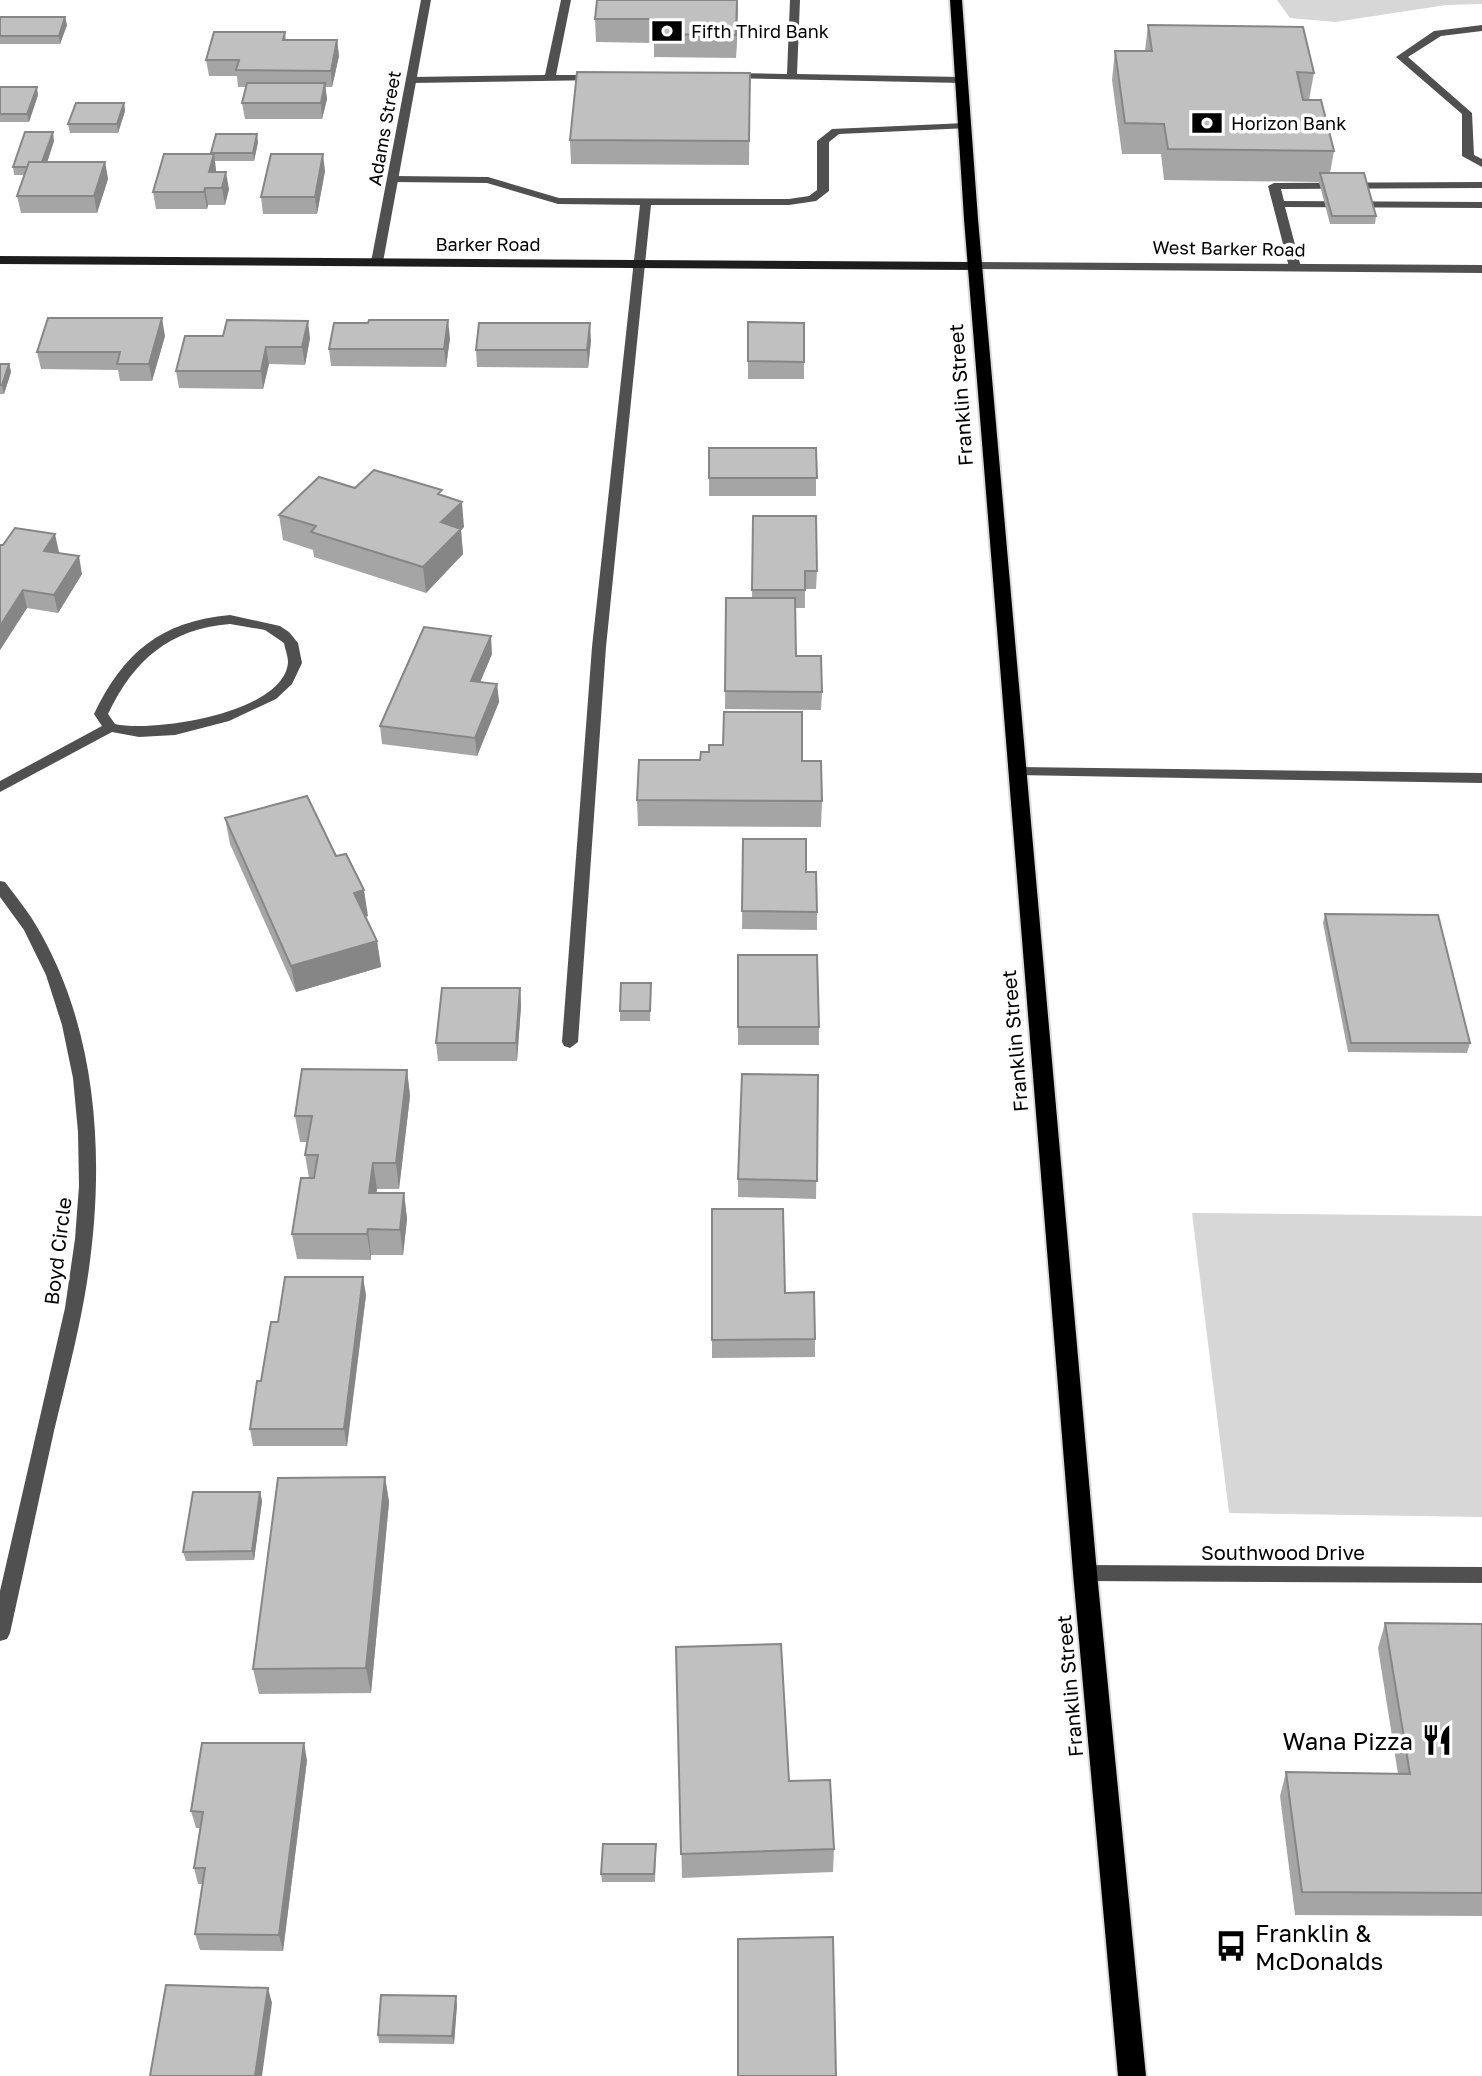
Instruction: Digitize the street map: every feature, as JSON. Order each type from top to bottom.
[{"type":"main road","name":"Franklin Street","points":[[956,0],[1017,772],[1085,1573],[1132,2076]]},
{"type":"street","name":"Adams Street","points":[[377,262],[426,0]]},
{"type":"street","points":[[550,78],[566,0]]},
{"type":"street","points":[[792,77],[795,0]]},
{"type":"street","points":[[1482,28],[1438,33],[1401,57],[1467,113],[1468,156],[1482,164]]},
{"type":"street","points":[[721,76],[962,80]]},
{"type":"street","points":[[411,80],[612,77]]},
{"type":"street","points":[[393,179],[488,180],[558,201],[812,199],[823,191],[823,141],[836,131],[965,126]]},
{"type":"street","points":[[1295,267],[1274,186],[1482,185]]},
{"type":"street","points":[[1279,204],[1482,193]]},
{"type":"street","points":[[570,1042],[599,647],[637,263],[646,201]]},
{"type":"street","points":[[1279,204],[1482,205]]},
{"type":"street","points":[[1279,204],[1482,213]]},
{"type":"street","name":"Barker Road","points":[[0,260],[975,266]]},
{"type":"street","name":"West Barker Road","points":[[975,266],[1482,269]]},
{"type":"street","points":[[0,787],[110,727],[128,733],[160,732],[238,714],[272,695],[290,678],[295,658],[290,640],[273,628],[249,622],[196,625],[169,634],[146,649],[125,669],[110,691],[101,714],[110,727]]},
{"type":"street","points":[[1017,772],[1482,778]]},
{"type":"street","name":"Boyd Circle","points":[[0,886],[37,940],[59,985],[72,1027],[85,1105],[86,1194],[78,1289],[0,1633]]},
{"type":"street","name":"Southwood Drive","points":[[1085,1573],[1482,1575]]},
{"type":"shaded area","points":[[1277,0],[1482,0],[1482,4],[1446,5],[1335,22],[1290,18]]},
{"type":"shaded area","points":[[1192,1213],[1482,1216],[1482,1517],[1229,1513]]},
{"type":"building","points":[[597,0],[737,0],[736,35],[653,34],[654,19],[595,19]]},
{"type":"building","points":[[0,17],[65,17],[59,36],[0,36]]},
{"type":"building","name":"Horizon Bank","points":[[1148,25],[1303,27],[1314,73],[1297,72],[1303,100],[1321,100],[1334,151],[1168,149],[1164,124],[1125,123],[1115,51],[1152,51]]},
{"type":"building","points":[[214,32],[285,32],[283,40],[337,40],[331,71],[236,70],[239,60],[206,60]]},
{"type":"building","points":[[577,72],[750,73],[749,141],[570,140]]},
{"type":"building","points":[[247,83],[325,83],[321,103],[242,103]]},
{"type":"building","points":[[0,87],[37,87],[27,114],[0,114]]},
{"type":"building","points":[[76,103],[124,103],[117,124],[68,124]]},
{"type":"building","points":[[25,132],[53,132],[42,162],[13,167]]},
{"type":"building","points":[[216,134],[257,134],[253,153],[211,153]]},
{"type":"building","points":[[164,154],[214,154],[209,172],[226,172],[222,188],[205,188],[204,192],[153,192]]},
{"type":"building","points":[[271,154],[323,154],[315,197],[261,197]]},
{"type":"building","points":[[29,162],[105,162],[94,196],[17,196]]},
{"type":"building","points":[[1320,173],[1364,173],[1376,216],[1332,216]]},
{"type":"building","points":[[48,318],[162,318],[149,364],[117,364],[120,352],[37,352]]},
{"type":"building","points":[[227,320],[308,321],[302,347],[266,347],[261,371],[176,371],[185,336],[223,336]]},
{"type":"building","points":[[369,320],[448,320],[444,349],[329,349],[334,323],[368,323]]},
{"type":"building","points":[[748,322],[804,323],[804,362],[748,361]]},
{"type":"building","points":[[479,323],[590,323],[587,350],[476,350]]},
{"type":"building","points":[[0,364],[9,364],[2,385],[0,385]]},
{"type":"building","points":[[709,448],[816,448],[817,478],[709,478]]},
{"type":"building","points":[[374,470],[442,490],[438,494],[462,502],[441,522],[461,529],[423,567],[311,532],[316,526],[279,515],[319,477],[355,488]]},
{"type":"building","points":[[753,516],[816,516],[817,571],[805,571],[805,590],[752,590]]},
{"type":"building","points":[[15,528],[55,534],[44,551],[79,556],[54,595],[23,590],[0,626],[0,545]]},
{"type":"building","points":[[726,598],[795,598],[796,656],[821,656],[822,692],[725,691]]},
{"type":"building","points":[[424,627],[491,636],[471,681],[497,684],[475,738],[380,726]]},
{"type":"building","points":[[724,712],[802,712],[802,761],[821,761],[822,801],[637,800],[639,760],[700,760],[701,752],[709,752],[709,745],[723,745]]},
{"type":"building","points":[[307,796],[336,856],[346,854],[364,890],[354,893],[377,941],[291,966],[225,818]]},
{"type":"building","points":[[743,839],[806,839],[806,872],[816,872],[817,912],[742,911]]},
{"type":"building","points":[[1325,914],[1438,915],[1470,1043],[1351,1043]]},
{"type":"building","points":[[738,955],[817,955],[819,1027],[738,1027]]},
{"type":"building","points":[[621,983],[651,983],[650,1011],[620,1011]]},
{"type":"building","points":[[442,988],[520,988],[516,1043],[436,1043]]},
{"type":"building","points":[[302,1069],[407,1070],[396,1163],[373,1163],[369,1193],[404,1193],[400,1230],[368,1229],[367,1234],[292,1234],[301,1178],[314,1178],[318,1155],[305,1155],[312,1116],[295,1116]]},
{"type":"building","points":[[742,1074],[818,1075],[817,1181],[738,1179]]},
{"type":"building","points":[[712,1209],[783,1209],[785,1293],[814,1292],[815,1339],[712,1340]]},
{"type":"building","points":[[285,1277],[363,1277],[344,1429],[250,1429],[257,1381],[261,1381],[271,1322],[278,1322]]},
{"type":"building","points":[[385,1477],[366,1668],[253,1669],[278,1478]]},
{"type":"building","points":[[193,1492],[260,1492],[252,1551],[183,1552]]},
{"type":"building","name":"Wana Pizza","points":[[1385,1623],[1482,1624],[1482,1893],[1302,1892],[1286,1772],[1410,1774]]},
{"type":"building","points":[[781,1644],[789,1781],[830,1780],[834,1849],[681,1854],[676,1647]]},
{"type":"building","points":[[202,1743],[304,1743],[279,1935],[195,1934],[205,1868],[194,1868],[203,1812],[191,1811]]},
{"type":"building","points":[[603,1844],[656,1844],[654,1874],[601,1874]]},
{"type":"building","points":[[833,1937],[836,2076],[738,2076],[738,1939]]},
{"type":"building","points":[[166,1985],[268,1988],[255,2076],[150,2076]]},
{"type":"building","points":[[381,1995],[456,1996],[452,2036],[378,2035]]},
{"type":"place","name":"Fifth Third Bank","points":[[667,31]]},
{"type":"place","name":"Horizon Bank","points":[[1207,123]]},
{"type":"place","name":"Wana Pizza","points":[[1437,1740]]},
{"type":"place","name":"Franklin & McDonalds","points":[[1231,1946]]}]
